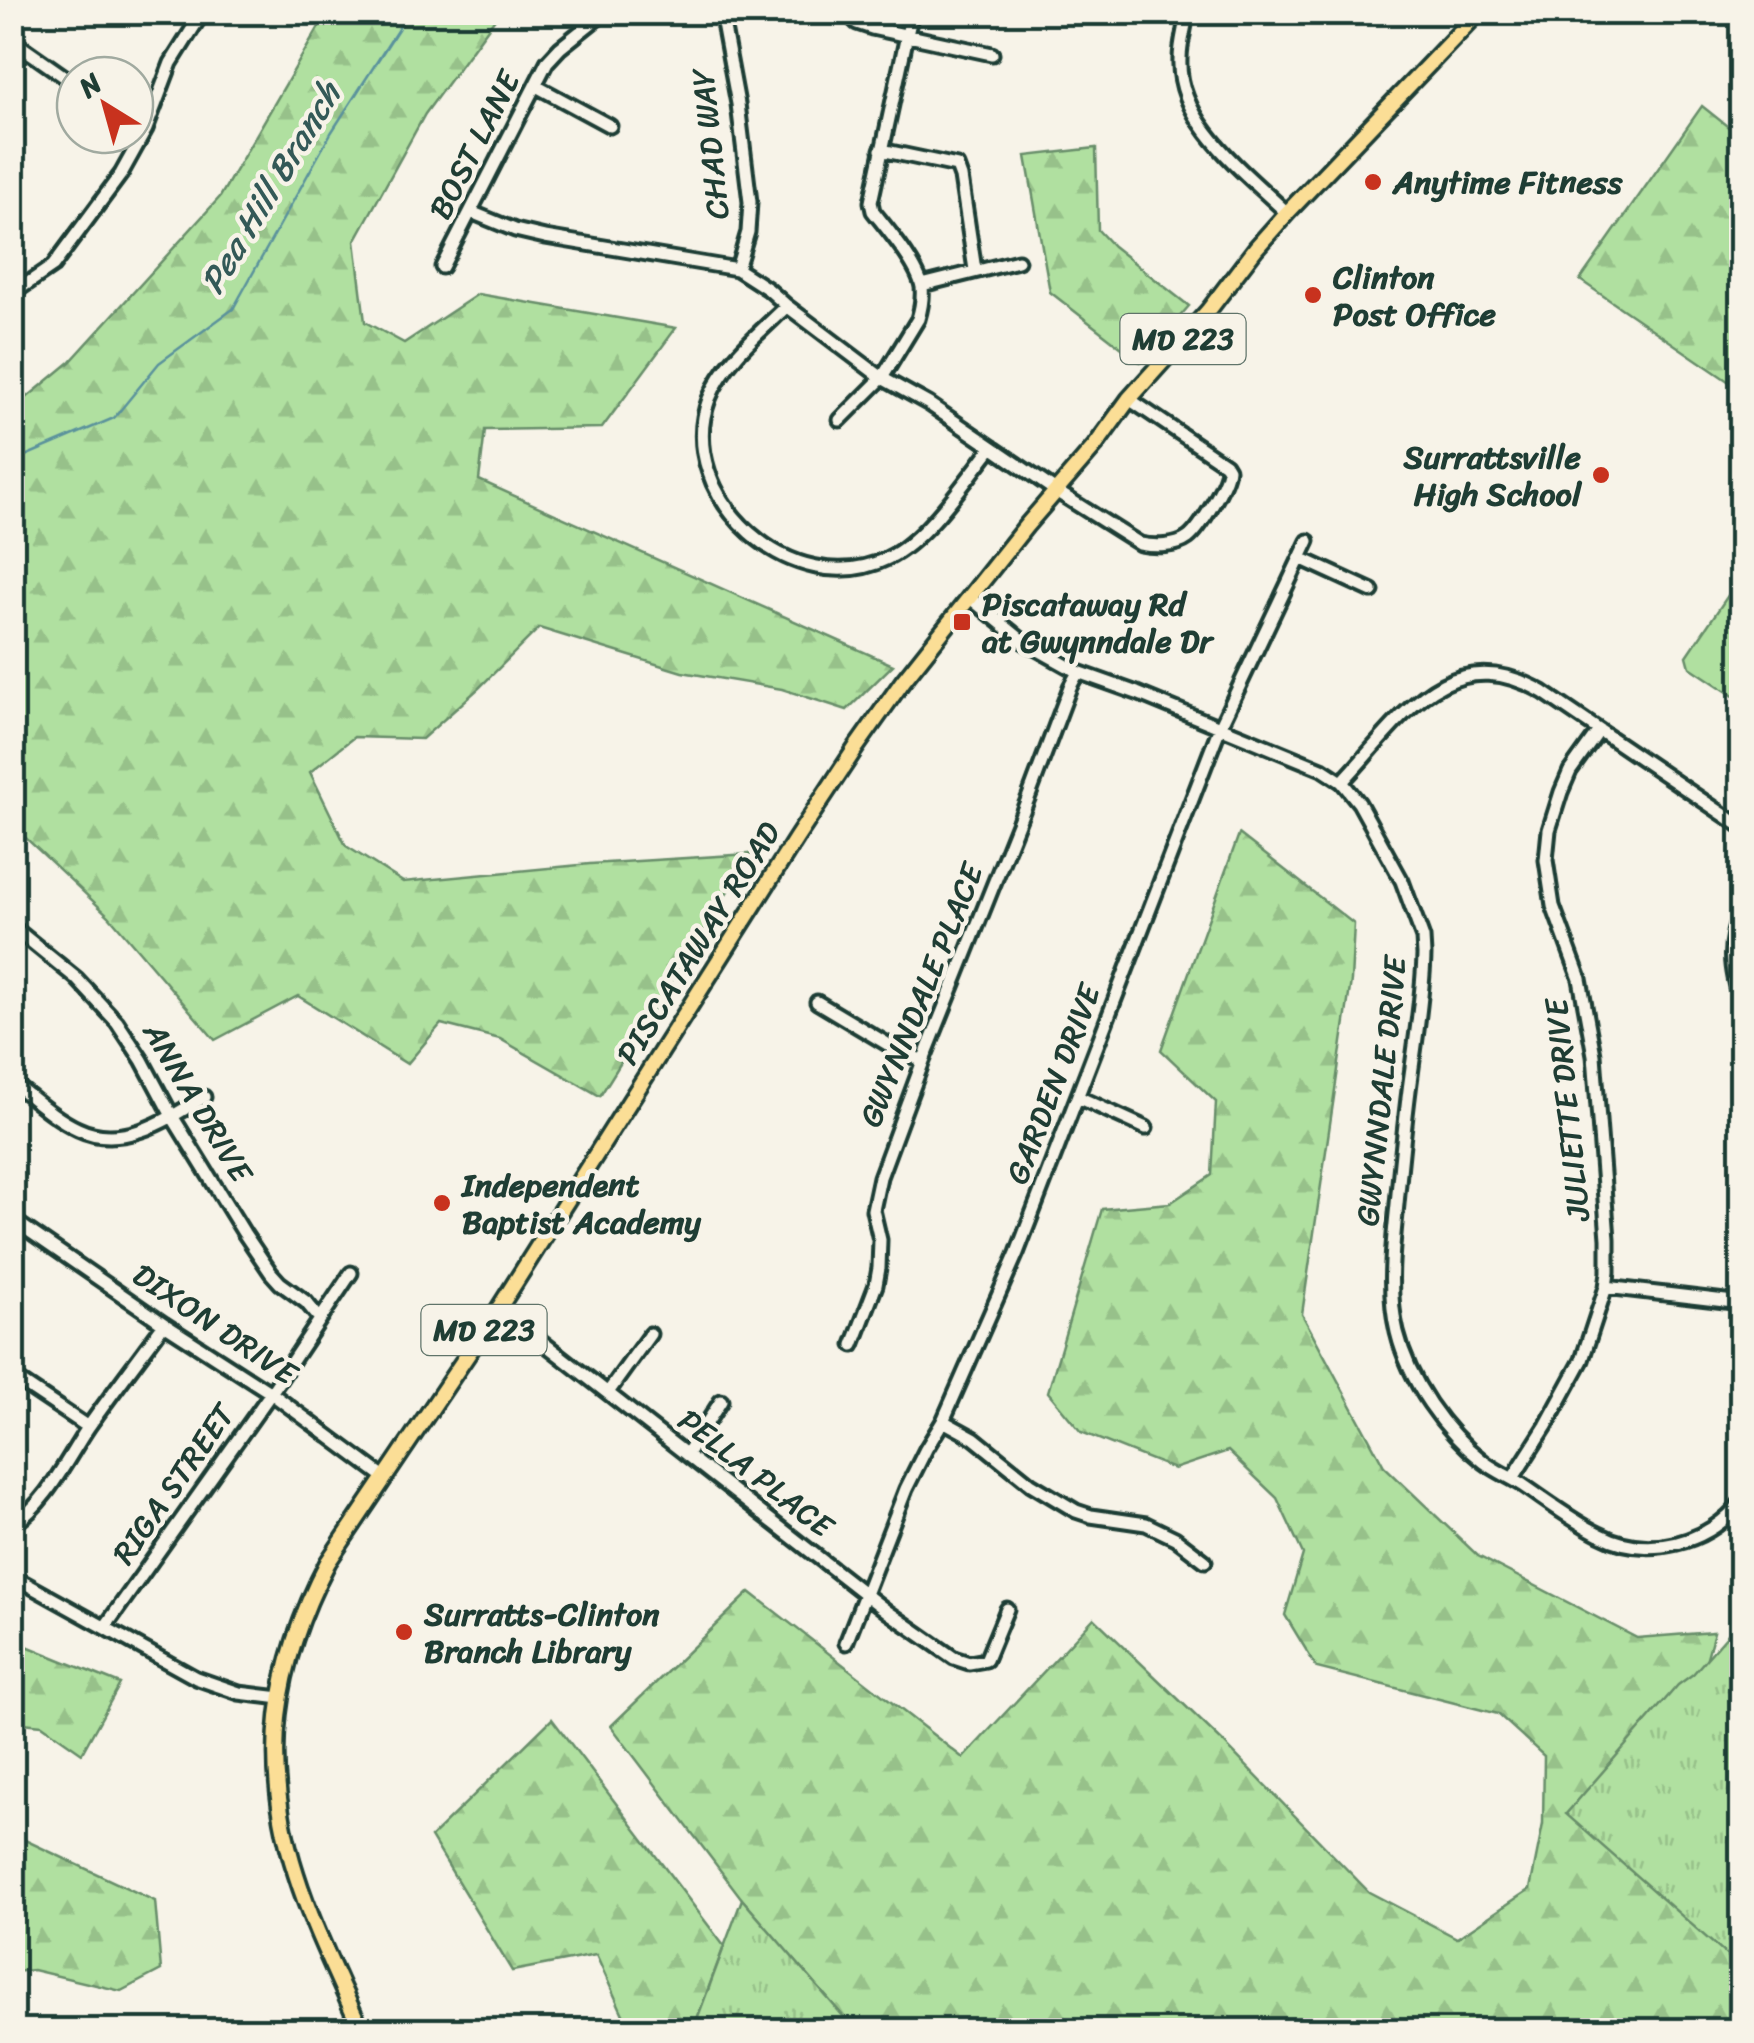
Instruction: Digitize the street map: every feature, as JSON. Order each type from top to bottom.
[{"type":"main road","name":"PISCATAWAY ROAD","points":[[361,2030],[296,1874],[277,1787],[280,1698],[290,1651],[307,1602],[328,1562],[500,1308],[857,746],[903,681],[1129,399],[1208,311],[1287,213],[1479,12]]},
{"type":"street","points":[[155,98],[203,12]]},
{"type":"street","name":"BOST LANE","points":[[442,267],[553,54],[605,12]]},
{"type":"street","name":"CHAD WAY","points":[[721,12],[750,202],[748,232],[738,269]]},
{"type":"street","points":[[846,12],[858,23],[992,54]]},
{"type":"street","points":[[840,420],[882,378],[918,319],[922,286],[870,202],[912,12]]},
{"type":"street","points":[[1187,14],[1180,61],[1182,84],[1194,115],[1218,146],[1287,213]]},
{"type":"street","points":[[12,40],[55,70]]},
{"type":"street","points":[[536,86],[610,126]]},
{"type":"street","points":[[881,150],[956,166],[975,270]]},
{"type":"street","points":[[12,294],[53,266],[121,174],[129,155]]},
{"type":"street","points":[[471,212],[544,238],[738,269],[882,378],[929,404],[1140,544],[1178,543],[1191,536],[1226,485],[1228,470],[1129,399]]},
{"type":"street","points":[[922,286],[1018,261]]},
{"type":"street","points":[[787,306],[734,358],[709,399],[702,429],[717,492],[736,519],[772,550],[803,565],[832,569],[872,565],[890,558],[916,540],[992,447]]},
{"type":"street","name":"GARDEN DRIVE","points":[[846,1644],[915,1470],[943,1421],[1017,1253],[1220,727],[1308,541]]},
{"type":"street","points":[[1300,558],[1372,591]]},
{"type":"street","name":"GWYNNDALE DRIVE","points":[[969,597],[1024,642],[1078,672],[1309,762],[1342,782],[1358,803],[1402,881],[1422,938],[1424,972],[1393,1245],[1393,1306],[1402,1350],[1427,1398],[1447,1424],[1482,1460],[1600,1535],[1632,1546],[1659,1546],[1692,1539],[1716,1526],[1742,1501]]},
{"type":"street","name":"GWYNNDALE PLACE","points":[[853,1345],[880,1268],[874,1198],[892,1140],[1078,672]]},
{"type":"street","points":[[1342,782],[1420,697],[1442,684],[1466,677],[1499,676],[1529,684],[1742,827]]},
{"type":"street","name":"JULIETTE DRIVE","points":[[1513,1478],[1582,1360],[1606,1287],[1608,1239],[1594,1055],[1580,979],[1553,906],[1546,860],[1554,810],[1570,771],[1598,732]]},
{"type":"street","points":[[1742,906],[1730,952],[1732,977],[1742,1007]]},
{"type":"street","name":"ANNA DRIVE","points":[[12,926],[76,978],[117,1022],[271,1273],[320,1319]]},
{"type":"street","points":[[818,1002],[923,1061]]},
{"type":"street","points":[[12,1082],[73,1127],[94,1135],[124,1136],[172,1116],[204,1097]]},
{"type":"street","points":[[1078,1097],[1146,1128]]},
{"type":"street","name":"DIXON DRIVE","points":[[12,1220],[270,1393],[384,1477]]},
{"type":"street","name":"RIGA STREET","points":[[105,1628],[351,1273]]},
{"type":"street","points":[[1606,1287],[1742,1304]]},
{"type":"street","name":"PELLA PLACE","points":[[500,1308],[865,1594],[954,1658],[969,1663],[986,1660],[1007,1609]]},
{"type":"street","points":[[12,1526],[44,1497],[88,1427],[164,1324]]},
{"type":"street","points":[[608,1391],[650,1334]]},
{"type":"street","points":[[12,1376],[88,1427]]},
{"type":"street","points":[[687,1454],[721,1402]]},
{"type":"street","points":[[943,1421],[974,1438],[1030,1484],[1061,1502],[1091,1516],[1132,1521],[1160,1530],[1205,1561]]},
{"type":"street","points":[[12,1576],[196,1678],[239,1693],[280,1698]]},
{"type":"green space","points":[[327,13],[499,13],[425,114],[355,241],[365,322],[404,343],[478,294],[676,328],[602,428],[485,430],[479,480],[893,665],[847,710],[782,689],[682,672],[539,628],[422,739],[354,737],[310,772],[346,846],[403,882],[751,854],[600,1096],[500,1039],[441,1024],[407,1064],[298,996],[215,1040],[109,916],[13,826],[13,409],[70,362],[220,197]]},
{"type":"green space","points":[[1702,106],[1741,137],[1741,390],[1580,280]]},
{"type":"green space","points":[[1096,148],[1098,230],[1189,306],[1140,362],[1050,292],[1026,156]]},
{"type":"green space","points":[[1735,585],[1741,590],[1741,701],[1690,667],[1687,656]]},
{"type":"green space","points":[[1239,834],[1354,924],[1351,981],[1302,1314],[1384,1466],[1478,1556],[1637,1638],[1714,1632],[1657,1836],[1741,1918],[1741,2030],[855,2030],[742,1899],[611,1726],[750,1592],[963,1758],[1094,1618],[1223,1742],[1369,1892],[1457,1938],[1530,1889],[1543,1824],[1544,1756],[1498,1714],[1317,1668],[1285,1615],[1303,1554],[1277,1498],[1228,1451],[1174,1469],[1081,1432],[1048,1392],[1102,1209],[1170,1203],[1212,1175],[1216,1102],[1161,1050]]},
{"type":"green space","points":[[1741,1619],[1741,1968],[1566,1814]]},
{"type":"green space","points":[[12,1640],[120,1684],[82,1753],[42,1725],[13,1722]]},
{"type":"green space","points":[[552,1719],[724,1946],[693,2030],[630,2030],[596,1955],[512,1971],[431,1837]]},
{"type":"green space","points":[[12,1834],[155,1901],[161,1970],[121,1991],[33,1970],[13,1972]]},
{"type":"green space","points":[[742,1899],[855,2030],[693,2030]]},
{"type":"waterway","name":"Pea Hill Branch","points":[[12,472],[18,459],[114,418],[159,363],[233,309],[331,133],[409,12]]},
{"type":"place","name":"Anytime Fitness","points":[[1373,182]]},
{"type":"place","name":"Clinton Post Office","points":[[1313,295]]},
{"type":"place","name":"Surrattsville High School","points":[[1601,475]]},
{"type":"place","name":"Piscataway Rd at Gwynndale Dr","points":[[962,622]]},
{"type":"place","name":"Independent Baptist Academy","points":[[442,1203]]},
{"type":"place","name":"Surratts-Clinton Branch Library","points":[[404,1632]]}]
